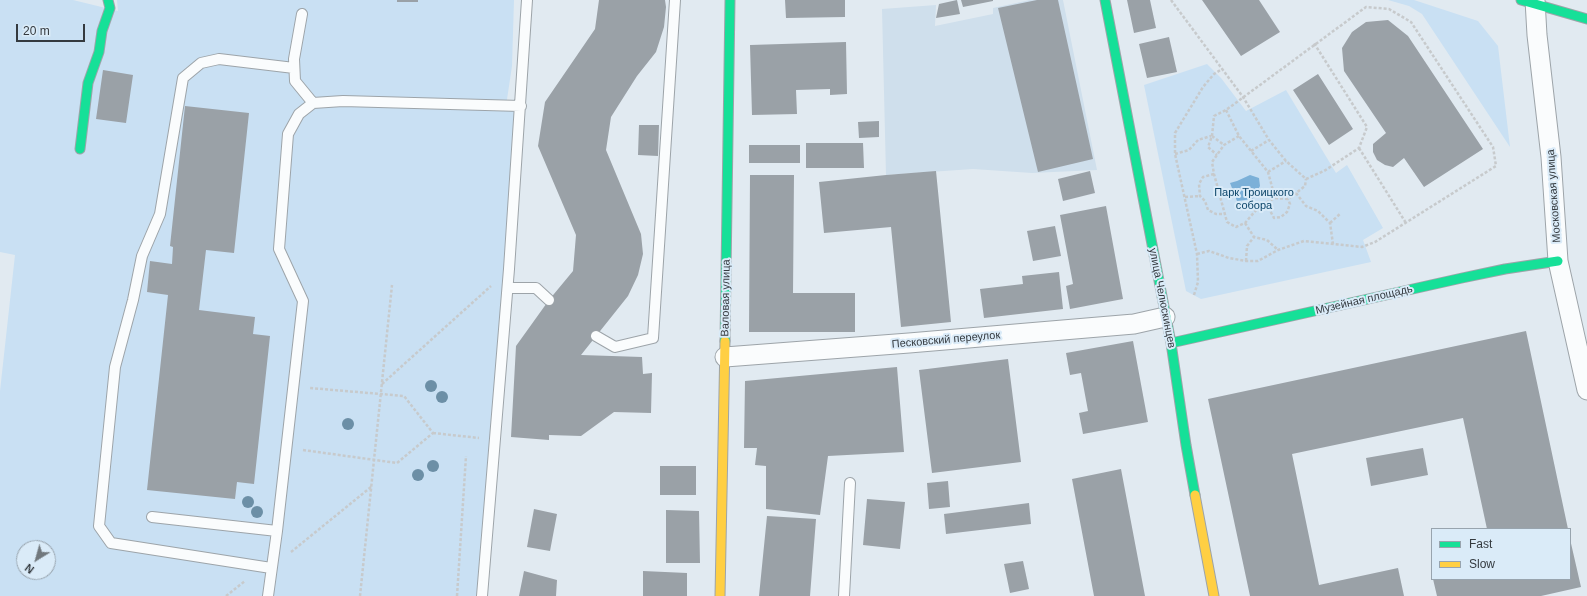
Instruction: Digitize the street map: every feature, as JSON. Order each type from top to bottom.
[{"type":"street","points":[[80,148],[88,83],[99,52],[102,31],[110,8],[108,0]]},
{"type":"street","name":"Валовая улица","points":[[720,596],[730,0]]},
{"type":"street","name":"улица Челюскинцев","points":[[1105,0],[1171,343],[1186,445],[1214,596]]},
{"type":"street","points":[[1531,1],[1587,19]]},
{"type":"street","name":"Московская улица","points":[[1531,1],[1537,35],[1551,157],[1558,261],[1582,340],[1587,390]]},
{"type":"street","name":"Музейная площадь","points":[[1171,343],[1476,275],[1558,261]]},
{"type":"street","name":"Песковский переулок","points":[[725,357],[1134,324],[1165,318]]},
{"type":"lane","points":[[482,596],[508,288],[527,0]]},
{"type":"lane","points":[[596,336],[615,347],[653,338],[675,0]]},
{"type":"lane","points":[[302,14],[294,60],[295,81],[313,103]]},
{"type":"lane","points":[[271,568],[111,543],[99,526],[115,367],[133,300],[142,256],[160,214],[183,78],[201,64],[219,60],[294,68]]},
{"type":"lane","points":[[268,596],[287,448],[303,301],[279,249],[288,134],[298,114],[313,103],[343,101],[521,106]]},
{"type":"lane","points":[[508,288],[536,288],[549,300]]},
{"type":"lane","points":[[844,596],[850,483]]},
{"type":"lane","points":[[152,517],[277,531]]},
{"type":"path","points":[[1171,0],[1243,98],[1269,140],[1286,161],[1306,179]]},
{"type":"path","points":[[1197,254],[1209,251],[1229,258],[1246,261],[1258,261],[1278,250],[1304,242],[1362,247],[1375,242],[1496,166],[1493,147],[1411,22],[1389,9],[1366,7],[1314,43],[1243,98],[1226,110],[1214,116],[1212,136],[1208,147],[1217,155]]},
{"type":"path","points":[[1306,179],[1324,171],[1358,148],[1367,127],[1314,43]]},
{"type":"path","points":[[1194,295],[1198,282],[1197,254],[1175,154],[1175,133],[1203,87],[1214,74],[1222,69]]},
{"type":"path","points":[[1226,110],[1238,136],[1268,172],[1275,198]]},
{"type":"path","points":[[1175,154],[1189,150],[1198,140],[1212,136]]},
{"type":"path","points":[[1212,136],[1224,145]]},
{"type":"path","points":[[1238,136],[1224,145],[1212,162],[1227,222],[1236,227],[1244,223],[1257,209],[1275,198],[1288,199],[1305,186],[1306,179]]},
{"type":"path","points":[[1251,151],[1269,140]]},
{"type":"path","points":[[1358,148],[1406,223]]},
{"type":"path","points":[[1268,172],[1286,161]]},
{"type":"path","points":[[1214,174],[1203,177],[1201,180],[1199,184],[1200,196],[1205,201],[1208,210],[1216,214],[1224,214]]},
{"type":"path","points":[[1296,193],[1306,206],[1318,211],[1330,222],[1333,244]]},
{"type":"path","points":[[1185,197],[1200,196]]},
{"type":"path","points":[[1266,203],[1274,218],[1281,217],[1287,212],[1290,204],[1288,199]]},
{"type":"path","points":[[1330,222],[1342,213]]},
{"type":"path","points":[[1244,223],[1254,237],[1267,240],[1278,250]]},
{"type":"path","points":[[1246,261],[1247,246],[1254,237]]},
{"type":"path","points":[[381,384],[509,269]]},
{"type":"path","points":[[360,596],[392,285]]},
{"type":"path","points":[[294,386],[404,396],[433,433],[495,440]]},
{"type":"path","points":[[287,448],[397,463],[433,433]]},
{"type":"path","points":[[457,596],[466,456]]},
{"type":"path","points":[[271,568],[371,487]]},
{"type":"shaded area","points":[[1030,0],[1063,0],[1097,170],[1032,173],[973,169],[886,175],[882,9],[936,5],[935,26],[993,14],[993,8]]},
{"type":"green space","points":[[0,0],[73,0],[118,11],[117,0],[514,0],[512,66],[506,106],[521,106],[482,596],[0,596],[0,391],[15,255],[0,252]]},
{"type":"green space","points":[[1388,0],[1414,0],[1478,21],[1498,46],[1510,147],[1422,14],[1409,6]]},
{"type":"green space","name":"Парк Троицкого собора","points":[[1207,64],[1221,78],[1246,111],[1286,90],[1336,173],[1347,165],[1383,228],[1363,240],[1371,262],[1201,299],[1186,291],[1144,85]]},
{"type":"water","points":[[1250,175],[1259,178],[1260,186],[1253,199],[1237,201],[1230,183]]},
{"type":"building","points":[[397,0],[418,0],[418,2],[397,2]]},
{"type":"building","points":[[599,0],[665,0],[666,7],[664,27],[656,52],[637,76],[611,117],[606,150],[641,234],[643,254],[638,275],[628,296],[581,355],[642,357],[643,374],[652,373],[651,413],[614,412],[581,436],[549,435],[549,440],[511,437],[516,346],[549,300],[573,271],[576,235],[538,146],[545,102],[595,29]]},
{"type":"building","points":[[785,0],[845,0],[845,17],[786,18]]},
{"type":"building","points":[[957,0],[960,14],[936,18],[939,4]]},
{"type":"building","points":[[961,0],[993,0],[993,1],[963,7]]},
{"type":"building","points":[[1037,0],[1058,0],[1093,159],[1038,172],[998,8]]},
{"type":"building","points":[[1127,0],[1150,0],[1156,28],[1134,33]]},
{"type":"building","points":[[1202,0],[1259,0],[1280,32],[1241,56]]},
{"type":"building","points":[[1388,20],[1408,36],[1483,149],[1424,187],[1404,158],[1393,167],[1385,165],[1377,160],[1373,152],[1373,144],[1386,133],[1344,71],[1342,48],[1352,32],[1366,22]]},
{"type":"building","points":[[1169,37],[1177,72],[1147,78],[1139,44]]},
{"type":"building","points":[[846,42],[847,94],[830,95],[830,89],[796,90],[797,114],[752,115],[750,45]]},
{"type":"building","points":[[103,70],[133,75],[126,123],[96,119]]},
{"type":"building","points":[[1318,74],[1353,129],[1329,145],[1293,90]]},
{"type":"building","points":[[185,106],[249,113],[234,253],[206,250],[199,310],[255,317],[253,334],[270,336],[254,484],[237,482],[235,499],[147,490],[168,295],[147,292],[150,261],[172,264],[173,247],[170,246]]},
{"type":"building","points":[[879,121],[879,137],[859,138],[858,122]]},
{"type":"building","points":[[639,125],[659,125],[658,156],[638,155]]},
{"type":"building","points":[[806,143],[863,143],[864,168],[806,168]]},
{"type":"building","points":[[749,145],[800,145],[800,163],[749,163]]},
{"type":"building","points":[[936,171],[951,322],[901,327],[891,227],[824,233],[819,182]]},
{"type":"building","points":[[1090,171],[1095,193],[1063,201],[1058,179]]},
{"type":"building","points":[[750,175],[794,175],[793,293],[855,293],[855,332],[749,332]]},
{"type":"building","points":[[1106,206],[1123,299],[1070,309],[1066,286],[1073,284],[1060,215]]},
{"type":"building","points":[[1055,226],[1061,256],[1033,261],[1027,231]]},
{"type":"building","points":[[1059,272],[1063,309],[984,318],[980,289],[1023,284],[1022,276]]},
{"type":"building","points":[[1526,331],[1568,528],[1487,528],[1463,418],[1292,454],[1319,585],[1398,568],[1404,596],[1250,596],[1208,399]]},
{"type":"building","points":[[1133,341],[1148,422],[1083,434],[1079,413],[1088,411],[1081,373],[1070,375],[1066,353]]},
{"type":"building","points":[[1008,359],[1021,462],[932,473],[919,370]]},
{"type":"building","points":[[897,367],[904,452],[828,456],[820,515],[766,509],[766,466],[755,465],[757,448],[744,448],[745,381]]},
{"type":"building","points":[[1423,448],[1428,475],[1371,486],[1366,458]]},
{"type":"building","points":[[660,466],[696,466],[696,495],[660,495]]},
{"type":"building","points":[[1121,469],[1145,596],[1094,596],[1072,479]]},
{"type":"building","points":[[948,481],[950,507],[929,509],[927,483]]},
{"type":"building","points":[[867,499],[905,502],[900,549],[863,545]]},
{"type":"building","points":[[1029,503],[1031,524],[946,534],[944,514]]},
{"type":"building","points":[[534,509],[557,514],[550,551],[527,547]]},
{"type":"building","points":[[666,510],[699,511],[700,563],[666,563]]},
{"type":"building","points":[[767,516],[816,519],[810,596],[759,596]]},
{"type":"building","points":[[1571,543],[1581,587],[1541,596],[1437,596],[1433,580],[1571,580]]},
{"type":"building","points":[[1023,561],[1029,589],[1010,593],[1004,564]]},
{"type":"building","points":[[524,571],[557,580],[556,596],[519,596]]},
{"type":"building","points":[[643,571],[687,573],[687,596],[643,596]]},
{"type":"traffic: fast","points":[[80,149],[88,83],[99,52],[102,31],[110,8],[108,0]]},
{"type":"traffic: fast","points":[[725,341],[730,0]]},
{"type":"traffic: fast","points":[[1105,0],[1171,343],[1195,495]]},
{"type":"traffic: fast","points":[[1521,0],[1587,19]]},
{"type":"traffic: fast","points":[[1171,343],[1462,278],[1505,269],[1558,261]]},
{"type":"traffic: slow","points":[[720,596],[725,341]]},
{"type":"traffic: slow","points":[[1195,495],[1214,596]]}]
